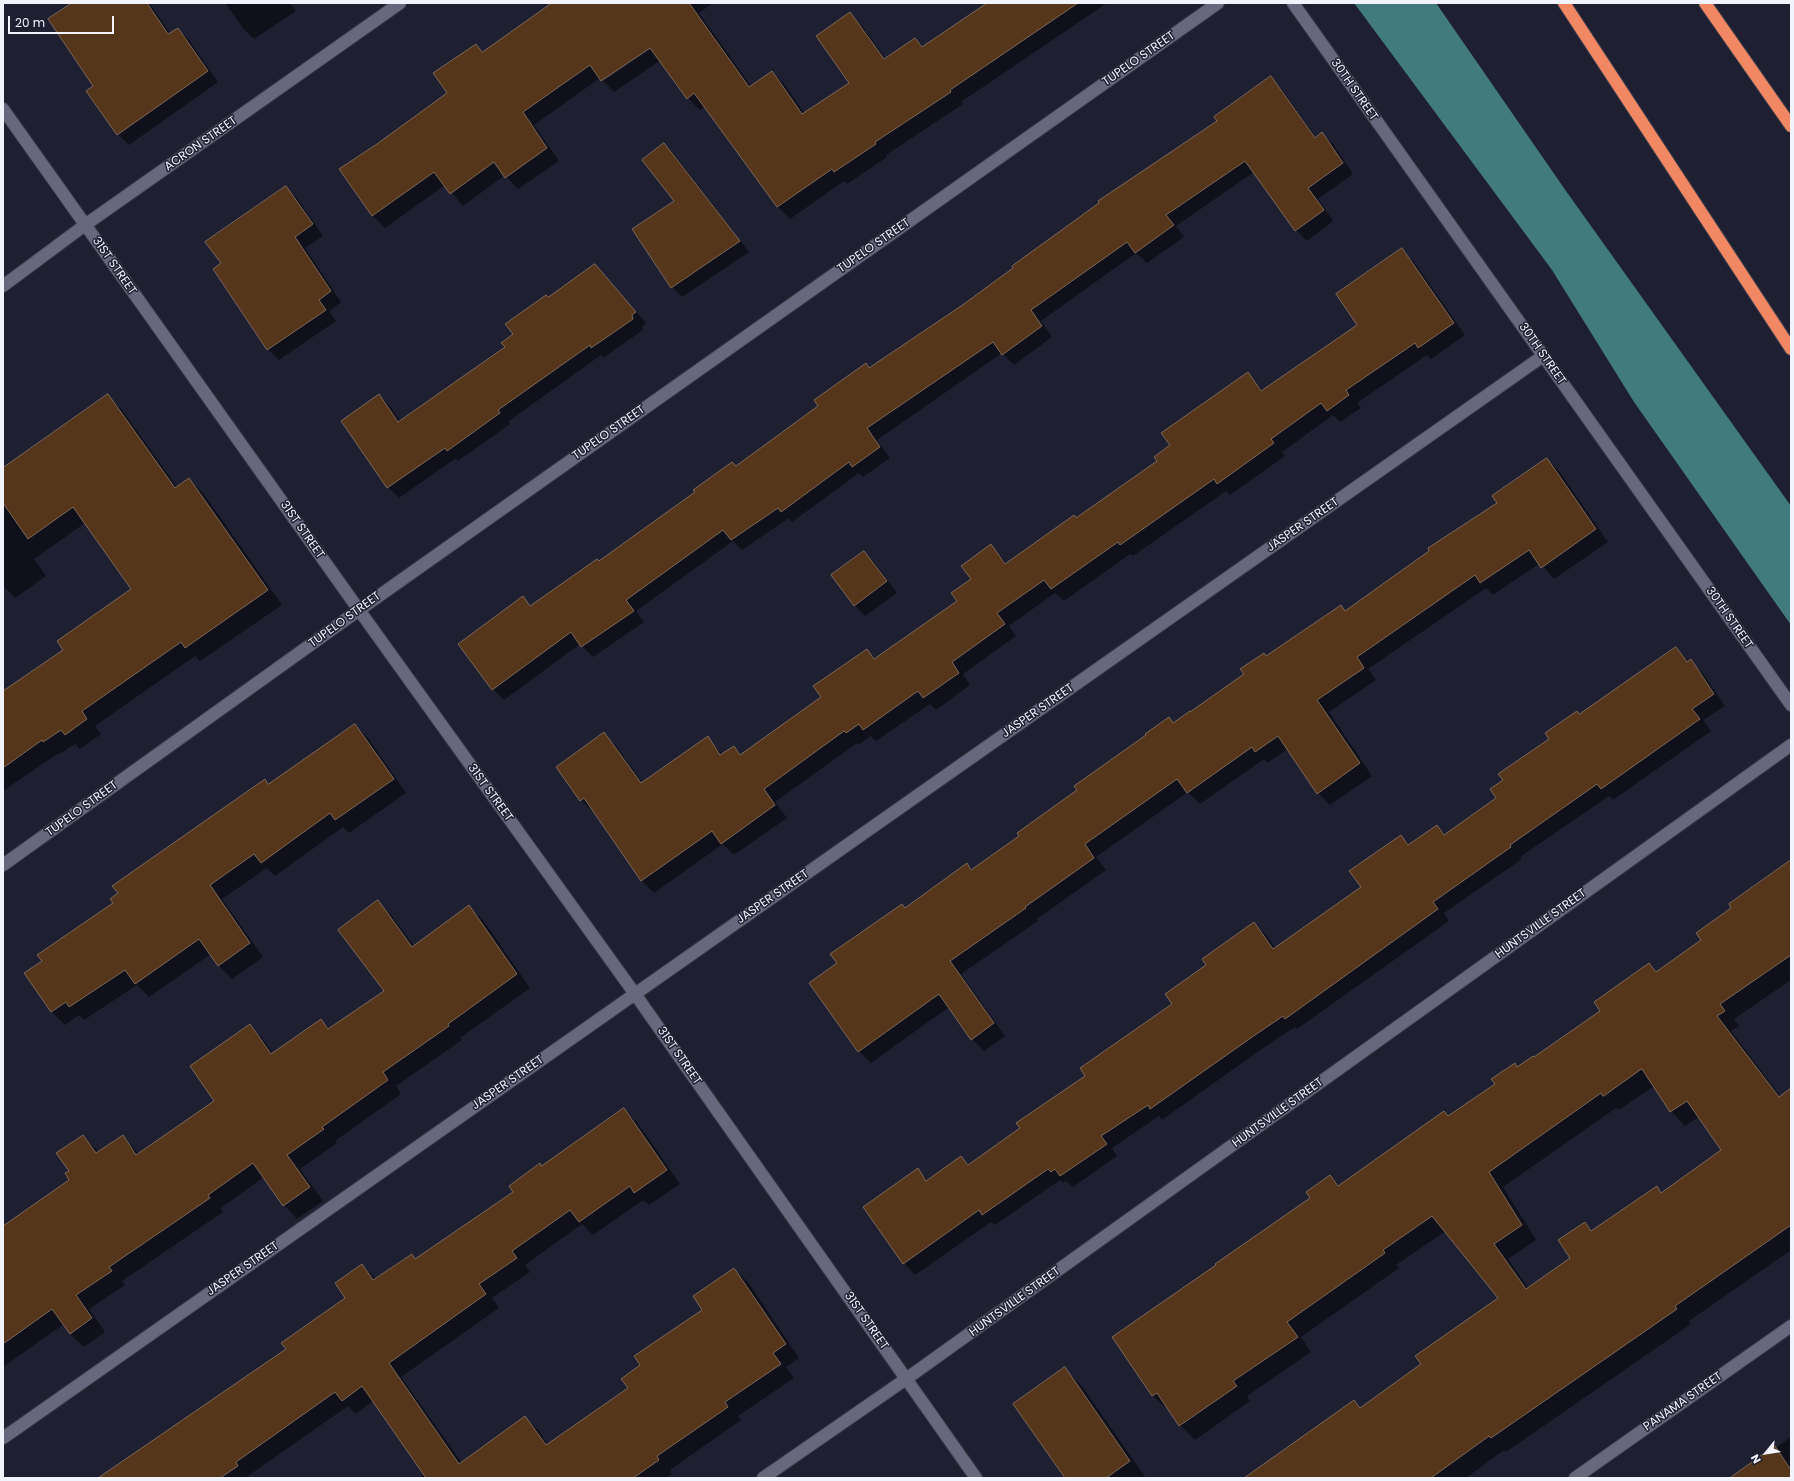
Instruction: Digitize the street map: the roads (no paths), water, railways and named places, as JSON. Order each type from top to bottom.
[{"type":"highway","points":[[1564,3],[1791,349]]},
{"type":"highway","points":[[1705,3],[1791,126]]},
{"type":"street","name":"ACRON STREET","points":[[3,286],[85,226],[400,3]]},
{"type":"street","name":"TUPELO STREET","points":[[3,865],[359,610],[1218,3]]},
{"type":"street","name":"30TH STREET","points":[[1293,3],[1791,705]]},
{"type":"street","name":"31ST STREET","points":[[3,109],[359,610],[635,994],[976,1478]]},
{"type":"street","name":"JASPER STREET","points":[[3,1438],[1543,356]]},
{"type":"street","name":"HUNTSVILLE STREET","points":[[763,1478],[906,1379],[1791,745]]},
{"type":"street","name":"PANAMA STREET","points":[[1575,1478],[1791,1326]]}]
